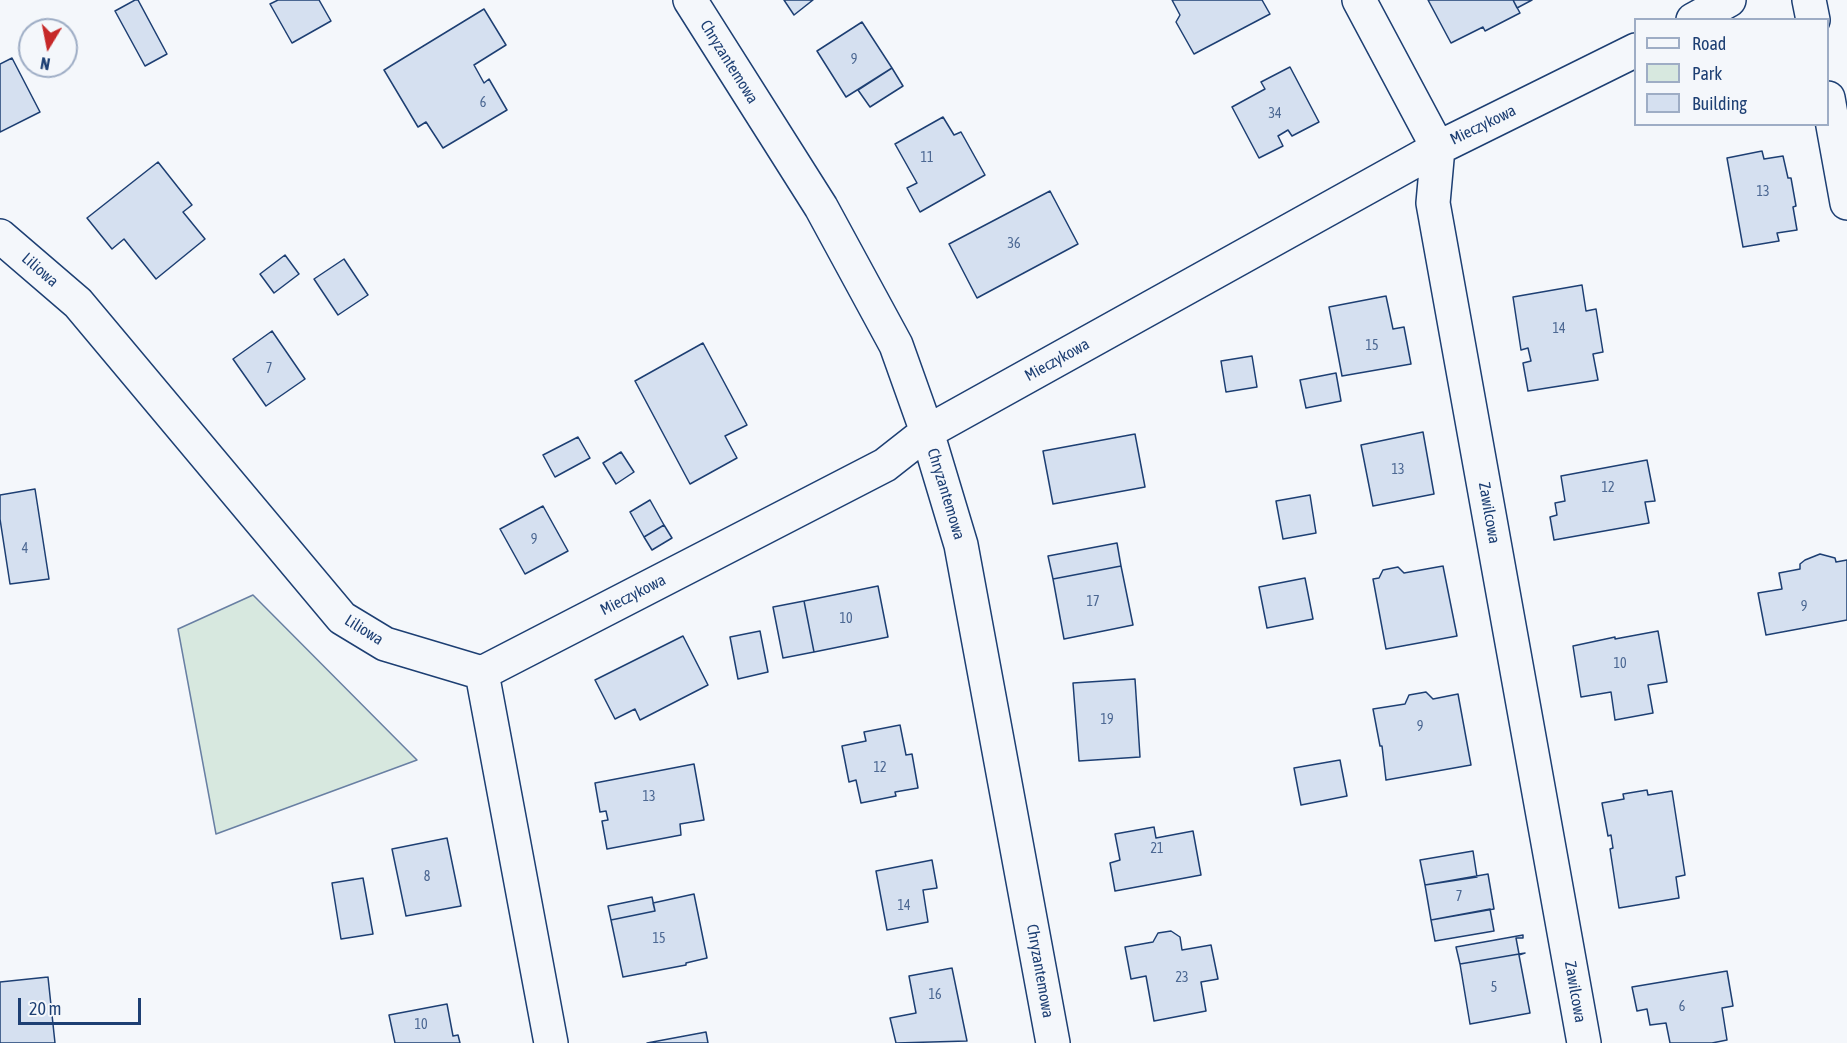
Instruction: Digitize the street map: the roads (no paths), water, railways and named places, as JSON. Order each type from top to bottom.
[{"type":"street","name":"Chryzantemowa","points":[[690,0],[821,207],[896,345],[927,432],[961,545],[1053,1043]]},
{"type":"street","points":[[1359,0],[1438,148]]},
{"type":"street","points":[[1697,18],[1729,0]]},
{"type":"street","points":[[1809,0],[1813,18]]},
{"type":"street","name":"Mieczykowa","points":[[482,673],[885,465],[927,432],[1438,148],[1634,50]]},
{"type":"street","points":[[1829,108],[1847,203]]},
{"type":"street","name":"Zawilcowa","points":[[1438,148],[1433,203],[1584,1043]]},
{"type":"street","name":"Liliowa","points":[[0,236],[78,303],[342,618],[385,644],[482,673]]},
{"type":"street","points":[[482,673],[551,1043]]}]
